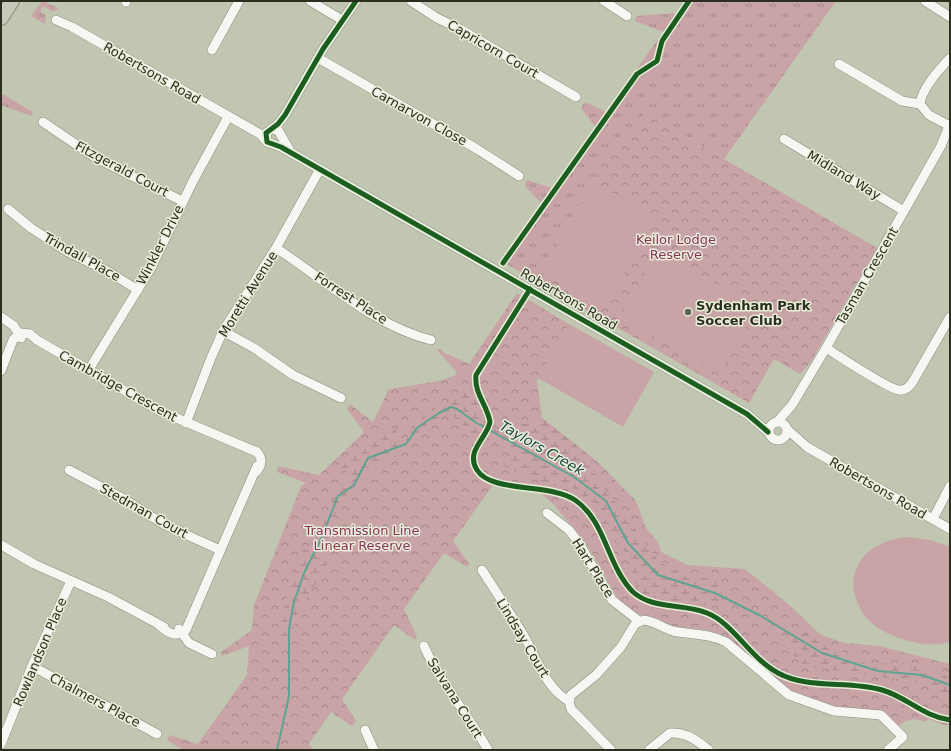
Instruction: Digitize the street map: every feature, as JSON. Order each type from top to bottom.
[{"type":"highway","points":[[1,7],[4,1]]},
{"type":"highway","points":[[1,18],[12,1]]},
{"type":"street","points":[[212,50],[239,1]]},
{"type":"street","points":[[310,1],[342,20]]},
{"type":"street","points":[[275,132],[278,143],[270,143],[265,135],[275,132],[318,58],[356,1]]},
{"type":"street","name":"Capricorn Court","points":[[411,1],[436,18],[460,29],[576,97]]},
{"type":"street","points":[[604,1],[627,16]]},
{"type":"street","points":[[925,1],[950,17]]},
{"type":"street","name":"Robertsons Road","points":[[56,20],[72,27],[247,128],[260,134],[270,143],[292,153],[747,414],[768,432]]},
{"type":"street","name":"Carnarvon Close","points":[[318,58],[477,149],[519,176]]},
{"type":"street","points":[[920,104],[933,79],[950,58]]},
{"type":"street","points":[[839,64],[902,101],[920,104],[929,115],[950,129]]},
{"type":"street","name":"Winkler Drive","points":[[88,371],[151,268],[182,201],[228,117]]},
{"type":"street","name":"Fitzgerald Court","points":[[43,122],[96,158],[182,201]]},
{"type":"street","points":[[247,128],[275,132]]},
{"type":"street","name":"Tasman Crescent","points":[[776,422],[792,405],[826,348],[950,129]]},
{"type":"street","name":"Robertsons Road","points":[[275,132],[292,153]]},
{"type":"street","name":"Midland Way","points":[[784,139],[904,211]]},
{"type":"street","name":"Moretti Avenue","points":[[186,423],[223,331],[276,248],[320,169]]},
{"type":"street","name":"Trindall Place","points":[[8,209],[31,228],[68,252],[107,271],[138,290]]},
{"type":"street","name":"Forrest Place","points":[[276,248],[394,326],[431,340]]},
{"type":"street","points":[[1,317],[14,326],[20,336],[10,350],[1,371]]},
{"type":"street","points":[[826,348],[895,389],[905,389],[912,383],[950,317]]},
{"type":"street","points":[[223,331],[249,345],[293,375],[341,398]]},
{"type":"street","name":"Cambridge Crescent","points":[[20,336],[37,340],[134,398],[186,423],[244,447],[258,457],[256,472],[234,516],[191,615],[180,631]]},
{"type":"street","name":"Tasman Crescent","points":[[787,428],[792,405]]},
{"type":"street","name":"Robertsons Road","points":[[747,414],[776,422]]},
{"type":"street","points":[[776,422],[783,423],[787,428],[786,436],[782,439],[773,439],[768,432],[770,426],[776,422]]},
{"type":"street","name":"Robertsons Road","points":[[787,428],[807,447]]},
{"type":"street","name":"Robertsons Road","points":[[782,439],[807,447],[950,529]]},
{"type":"street","name":"Stedman Court","points":[[68,470],[124,498],[165,525],[220,550]]},
{"type":"street","points":[[931,518],[950,486]]},
{"type":"street","name":"Hart Place","points":[[547,513],[569,530],[579,543],[612,600],[639,621]]},
{"type":"street","points":[[1,545],[34,564],[122,604],[159,625],[172,630],[180,631],[192,646],[212,654]]},
{"type":"street","name":"Lindsay Court","points":[[482,570],[524,636],[549,682],[560,696],[569,701],[571,710],[611,750]]},
{"type":"street","name":"Rowlandson Place","points":[[1,744],[32,666],[71,581]]},
{"type":"street","points":[[569,701],[573,693],[596,675],[621,647],[635,624],[639,621],[648,620],[672,630],[702,633],[726,642],[789,695],[834,711],[881,715],[905,734],[888,750]]},
{"type":"street","name":"Salvana Court","points":[[424,646],[432,665],[488,750]]},
{"type":"street","name":"Chalmers Place","points":[[32,666],[158,734]]},
{"type":"street","points":[[365,730],[374,750]]},
{"type":"street","points":[[649,750],[670,733],[679,733],[689,736],[710,750]]},
{"type":"green space","points":[[42,1],[58,8],[57,10],[52,11],[43,6],[40,12],[46,15],[45,24],[31,16]]},
{"type":"green space","points":[[685,1],[836,1],[724,159],[645,113],[593,181],[536,281],[501,261],[542,204],[525,186],[527,180],[552,188],[595,127],[581,108],[585,102],[606,112],[663,32],[635,21],[636,16],[676,13]]},
{"type":"green space","points":[[1,93],[33,112],[31,116],[1,105]]},
{"type":"green space","name":"Keilor Lodge Reserve","points":[[645,113],[877,248],[810,363],[800,374],[774,359],[749,403],[536,281],[593,181]]},
{"type":"green space","points":[[594,182],[656,218],[604,309],[542,273]]},
{"type":"green space","name":"Sydenham Park Soccer Club","points":[[658,250],[757,307],[719,374],[620,317]]},
{"type":"green space","name":"Transmission Line Linear Reserve","points":[[517,293],[569,324],[537,380],[542,418],[599,463],[636,501],[646,528],[658,542],[661,552],[687,565],[745,569],[787,603],[821,635],[845,643],[879,646],[950,664],[950,725],[944,725],[929,719],[925,722],[914,719],[908,720],[898,726],[885,714],[835,707],[794,694],[720,634],[706,630],[668,626],[634,612],[620,602],[586,543],[554,505],[540,492],[493,485],[453,541],[469,564],[467,567],[444,553],[404,609],[417,637],[415,640],[394,625],[342,699],[356,721],[352,726],[331,712],[309,744],[313,750],[183,750],[167,740],[170,735],[198,744],[247,675],[249,646],[222,656],[221,652],[252,630],[254,605],[301,486],[306,483],[277,472],[278,466],[319,475],[364,432],[347,409],[350,404],[373,422],[389,389],[439,381],[458,374],[437,350],[440,348],[443,352],[469,364]]},
{"type":"green space","points":[[569,324],[654,372],[623,427],[538,378]]},
{"type":"green space","points":[[469,384],[472,387],[476,400],[486,417],[486,424],[483,433],[472,435],[458,420],[448,413],[425,426],[395,457],[365,477],[342,499],[327,532],[329,557],[325,573],[317,582],[301,607],[295,622],[289,647],[277,635],[300,553],[320,537],[330,503],[354,485],[358,479],[340,468],[365,443],[379,433],[395,428],[401,443],[404,442],[412,429],[419,422],[439,406],[452,401],[458,396],[463,387]]},
{"type":"green space","points":[[542,418],[593,458],[596,479],[618,505],[657,559],[668,567],[711,580],[724,587],[717,606],[677,603],[644,595],[633,581],[633,573],[624,552],[604,528],[599,507],[570,486],[563,489],[508,470],[504,464],[513,451],[487,440],[485,434],[489,429],[500,429],[505,421],[534,425],[540,423]]},
{"type":"green space","points":[[908,537],[930,540],[950,547],[950,642],[940,644],[916,643],[891,635],[871,623],[864,615],[856,600],[853,586],[855,573],[860,562],[868,552],[879,545]]},
{"type":"green space","points":[[799,631],[867,664],[904,663],[933,671],[950,678],[950,699],[925,683],[804,666],[783,643]]},
{"type":"waterway","name":"Taylors Creek","points":[[277,750],[289,696],[289,629],[294,602],[304,573],[321,539],[338,496],[354,485],[368,458],[406,444],[417,428],[439,413],[451,407],[457,409],[475,422],[574,477],[606,501],[628,543],[658,575],[715,593],[761,616],[822,653],[878,671],[922,675],[950,685]]},
{"type":"cycle path","points":[[356,1],[323,49],[285,115],[278,124],[266,133],[267,142],[281,147],[747,414],[768,432]]},
{"type":"cycle path","points":[[503,263],[637,74],[657,61],[662,41],[689,1]]},
{"type":"cycle path","points":[[530,289],[476,375],[477,388],[490,422],[475,451],[474,463],[477,470],[484,477],[495,482],[551,491],[575,500],[585,509],[600,531],[617,570],[633,592],[641,598],[659,604],[698,610],[716,618],[734,632],[768,667],[778,673],[803,681],[869,687],[882,690],[899,697],[931,715],[950,720]]},
{"type":"place","name":"Sydenham Park Soccer Club","points":[[688,312]]}]
